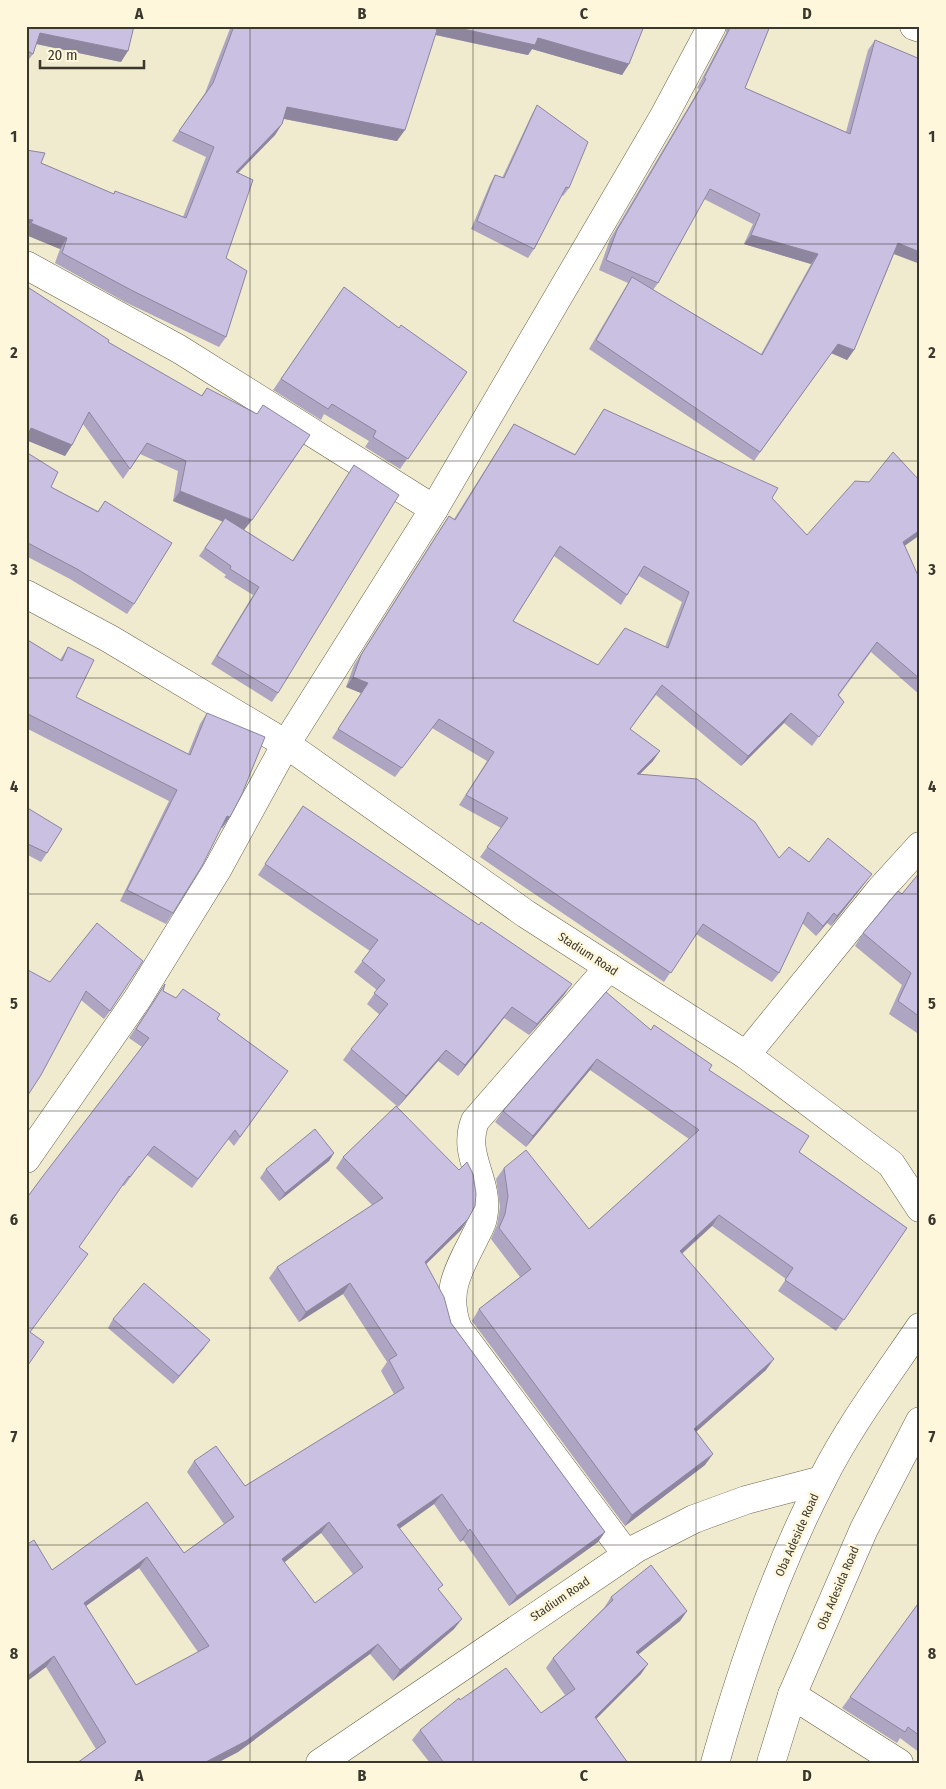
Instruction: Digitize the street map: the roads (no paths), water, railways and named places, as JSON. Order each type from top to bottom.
[{"type":"street","points":[[26,1159],[138,998],[217,870],[286,744],[434,509],[664,116],[712,26]]},
{"type":"street","points":[[914,26],[920,28]]},
{"type":"street","points":[[26,265],[179,349],[434,509]]},
{"type":"street","name":"Stadium Road","points":[[26,594],[110,639],[286,744],[526,914],[746,1055],[891,1164]]},
{"type":"street","points":[[746,1055],[880,890],[920,846]]},
{"type":"street","points":[[609,967],[475,1121],[470,1133],[470,1147],[484,1190],[483,1220],[457,1273],[451,1298],[452,1314],[458,1329],[627,1555]]},
{"type":"street","points":[[891,1164],[920,1171]]},
{"type":"street","points":[[891,1164],[920,1208]]},
{"type":"street","name":"Oba Adeside Road","points":[[715,1763],[730,1709],[778,1575],[822,1480],[855,1421],[920,1327]]},
{"type":"street","name":"Oba Adesida Road","points":[[771,1763],[792,1695],[864,1528],[920,1421]]},
{"type":"street","name":"Stadium Road","points":[[320,1763],[627,1555],[694,1520],[746,1500],[822,1480]]},
{"type":"street","points":[[792,1695],[899,1763]]}]
